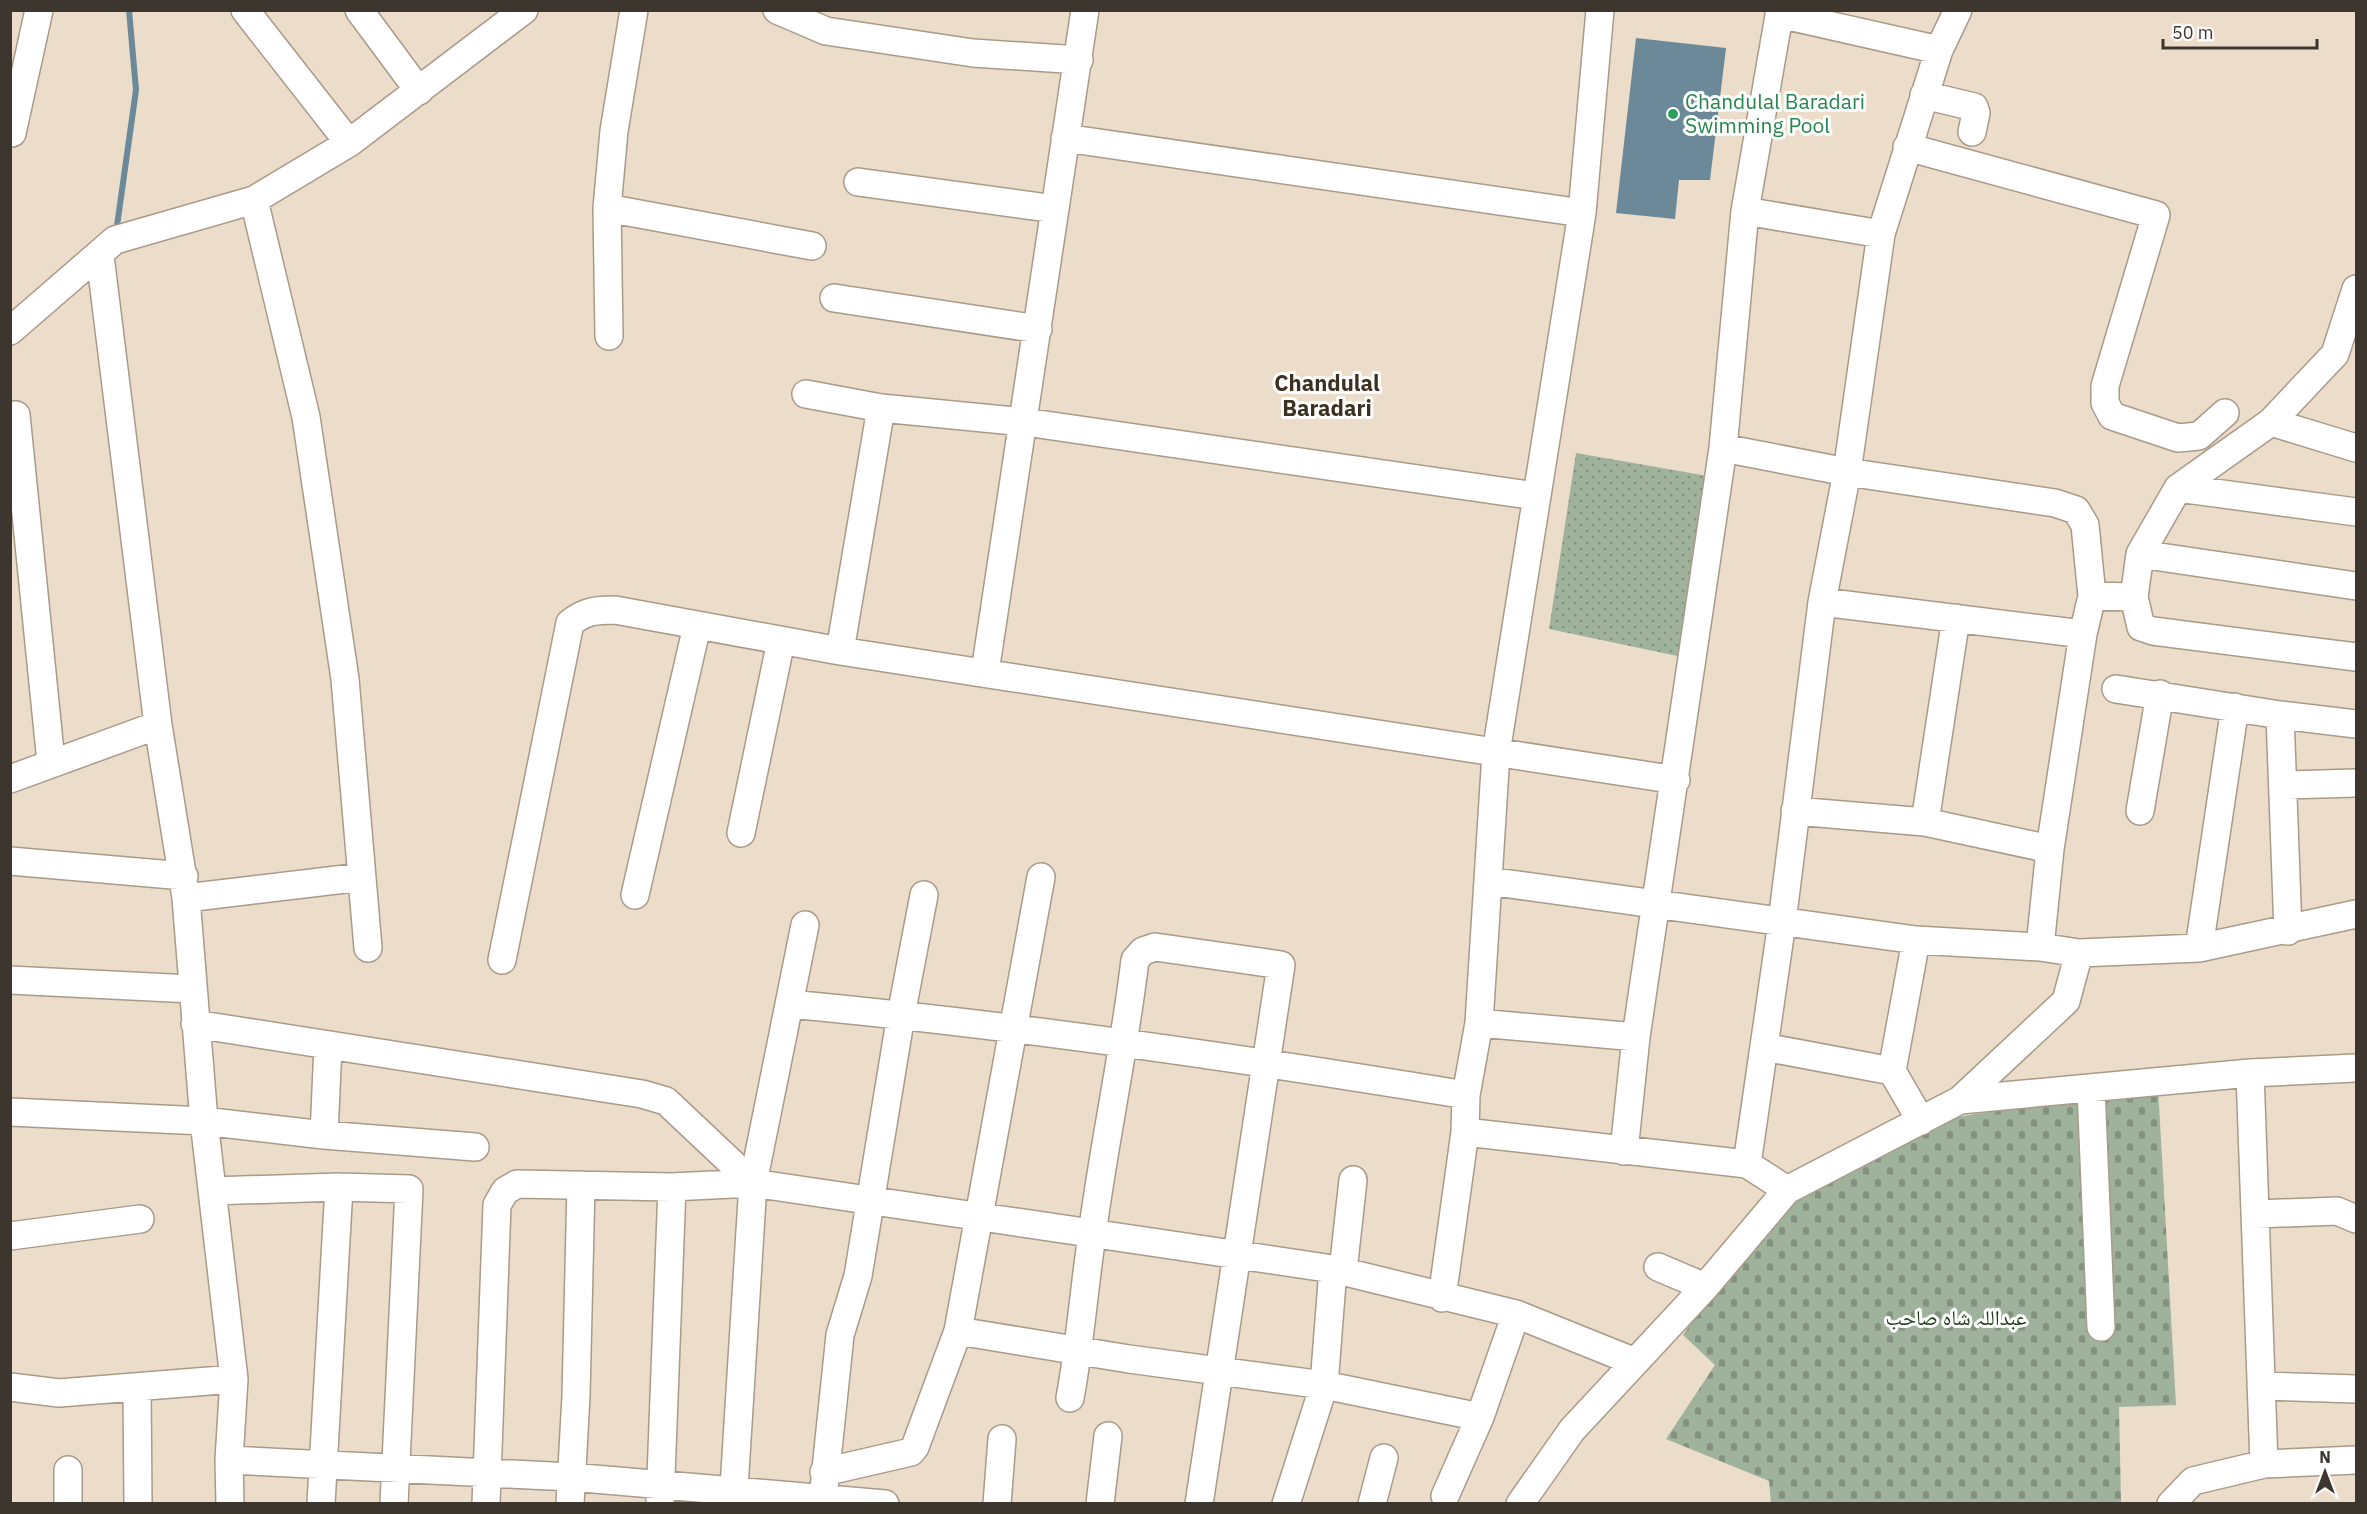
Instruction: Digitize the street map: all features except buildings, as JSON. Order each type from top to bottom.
[{"type":"street","points":[[12,133],[39,10]]},
{"type":"street","points":[[245,10],[350,143]]},
{"type":"street","points":[[359,10],[419,91]]},
{"type":"street","points":[[14,323],[100,256],[115,240],[254,200],[350,143],[525,10]]},
{"type":"street","points":[[609,336],[607,208],[614,131],[634,10]]},
{"type":"street","points":[[777,10],[826,31],[973,53],[1079,60]]},
{"type":"street","points":[[985,672],[1025,422],[1085,10]]},
{"type":"street","points":[[1442,1298],[1465,1132],[1466,1095],[1479,1023],[1496,753],[1535,496],[1582,213],[1600,10]]},
{"type":"street","points":[[1747,1164],[1782,921],[1822,602],[1847,472],[1881,234],[1939,50],[1958,10]]},
{"type":"street","points":[[1624,1151],[1636,1037],[1676,780],[1723,448],[1745,211],[1780,12],[1939,50]]},
{"type":"street","points":[[1924,95],[1974,107],[1976,113],[1972,132]]},
{"type":"street","points":[[1065,138],[1582,213]]},
{"type":"street","points":[[1907,147],[2156,215],[2105,386],[2105,403],[2112,416],[2178,438],[2199,436],[2225,413]]},
{"type":"street","points":[[858,182],[1055,209]]},
{"type":"street","points":[[254,200],[306,417],[345,679],[368,948]]},
{"type":"street","points":[[607,208],[812,246]]},
{"type":"street","points":[[1745,211],[1881,234]]},
{"type":"street","points":[[100,256],[158,725],[185,887],[204,1121],[234,1379],[229,1460],[230,1503]]},
{"type":"street","points":[[2356,289],[2335,354],[2271,422],[2178,488],[2140,555],[2134,597],[2141,627],[2153,631],[2356,657]]},
{"type":"street","points":[[834,298],[1038,329]]},
{"type":"street","points":[[806,394],[881,408],[1025,422],[1535,496]]},
{"type":"street","points":[[840,651],[881,408]]},
{"type":"street","points":[[12,412],[51,762]]},
{"type":"street","points":[[2271,422],[2356,448]]},
{"type":"street","points":[[1723,448],[1847,472],[2055,503],[2076,510],[2085,525],[2092,596],[2083,634],[2050,849],[2040,946]]},
{"type":"street","points":[[2178,488],[2356,512]]},
{"type":"street","points":[[2140,555],[2356,586]]},
{"type":"street","points":[[2092,596],[2134,597]]},
{"type":"street","points":[[1822,602],[2083,634]]},
{"type":"street","points":[[502,960],[570,624],[583,613],[615,610],[840,651],[1676,780]]},
{"type":"street","points":[[1925,822],[1956,618]]},
{"type":"street","points":[[635,895],[697,626]]},
{"type":"street","points":[[741,833],[781,641]]},
{"type":"street","points":[[2116,689],[2160,694],[2280,715],[2356,724]]},
{"type":"street","points":[[2140,811],[2160,694]]},
{"type":"street","points":[[2199,948],[2235,707]]},
{"type":"street","points":[[2280,715],[2288,931]]},
{"type":"street","points":[[10,779],[51,762],[158,725]]},
{"type":"street","points":[[2283,785],[2356,783]]},
{"type":"street","points":[[1795,811],[1925,822],[2050,849]]},
{"type":"street","points":[[10,861],[185,887],[362,877]]},
{"type":"street","points":[[229,1460],[571,1477],[661,1495],[734,1496],[824,1484],[903,1455],[915,1448],[958,1331],[981,1217],[1041,877]]},
{"type":"street","points":[[1488,881],[1916,940],[2040,946],[2079,953],[2199,948],[2288,931],[2356,914]]},
{"type":"street","points":[[824,1484],[840,1335],[858,1276],[901,1015],[924,895]]},
{"type":"street","points":[[734,1496],[753,1184],[805,925]]},
{"type":"street","points":[[1916,940],[1892,1071],[1921,1121]]},
{"type":"street","points":[[1070,1398],[1079,1350],[1092,1234],[1125,1043],[1135,960],[1143,951],[1155,947],[1281,965],[1235,1253],[1199,1503]]},
{"type":"street","points":[[1520,1503],[1572,1430],[1705,1287],[1787,1190],[1960,1100],[2066,1001],[2079,953]]},
{"type":"street","points":[[10,980],[192,989]]},
{"type":"street","points":[[789,1004],[901,1015],[1125,1043],[1466,1095]]},
{"type":"street","points":[[1479,1023],[1636,1037]]},
{"type":"street","points":[[195,1024],[328,1047],[642,1094],[666,1101],[753,1184]]},
{"type":"street","points":[[324,1135],[328,1047]]},
{"type":"street","points":[[1764,1047],[1892,1071]]},
{"type":"street","points":[[1960,1100],[2250,1073],[2356,1068]]},
{"type":"street","points":[[2250,1073],[2257,1214],[2264,1464]]},
{"type":"street","points":[[2091,1088],[2101,1327]]},
{"type":"street","points":[[10,1112],[204,1121],[324,1135],[475,1147]]},
{"type":"street","points":[[1465,1132],[1747,1164],[1787,1190]]},
{"type":"street","points":[[1286,1503],[1324,1385],[1338,1270],[1353,1180]]},
{"type":"street","points":[[486,1503],[497,1205],[505,1191],[517,1184],[672,1186],[753,1184],[1235,1253],[1338,1270],[1442,1298],[1516,1314],[1635,1362]]},
{"type":"street","points":[[570,1503],[581,1185]]},
{"type":"street","points":[[212,1191],[339,1186],[409,1189],[394,1503]]},
{"type":"street","points":[[321,1503],[339,1186]]},
{"type":"street","points":[[661,1495],[672,1186]]},
{"type":"street","points":[[2257,1214],[2337,1211],[2356,1219]]},
{"type":"street","points":[[10,1236],[140,1219]]},
{"type":"street","points":[[1658,1267],[1705,1287]]},
{"type":"street","points":[[1445,1496],[1480,1417],[1516,1314]]},
{"type":"street","points":[[958,1331],[1324,1385],[1480,1417]]},
{"type":"street","points":[[10,1387],[59,1393],[234,1379]]},
{"type":"street","points":[[2261,1386],[2356,1389]]},
{"type":"street","points":[[137,1388],[138,1503]]},
{"type":"street","points":[[1100,1503],[1108,1436]]},
{"type":"street","points":[[997,1503],[1002,1439]]},
{"type":"street","points":[[1372,1503],[1384,1458]]},
{"type":"street","points":[[2171,1503],[2193,1482],[2264,1464],[2356,1460]]},
{"type":"street","points":[[68,1470],[68,1503]]},
{"type":"street","points":[[824,1484],[885,1503]]},
{"type":"green space","points":[[1576,453],[1719,478],[1687,658],[1549,629]]},
{"type":"green space","name":"عبداللہ شاہ صاحب","points":[[2158,1087],[2176,1405],[2119,1407],[2121,1503],[1771,1503],[1769,1481],[1666,1439],[1715,1365],[1683,1335],[1756,1229],[1791,1193],[1943,1119]]},
{"type":"water","name":"Chandulal Baradari Swimming Pool","points":[[1636,38],[1726,48],[1710,180],[1679,180],[1675,219],[1616,213]]},
{"type":"waterway","points":[[116,233],[136,90],[129,10]]},
{"type":"place","name":"Chandulal Baradari Swimming Pool","points":[[1673,114]]},
{"type":"district","name":"Chandulal Baradari","points":[[1327,396]]}]
